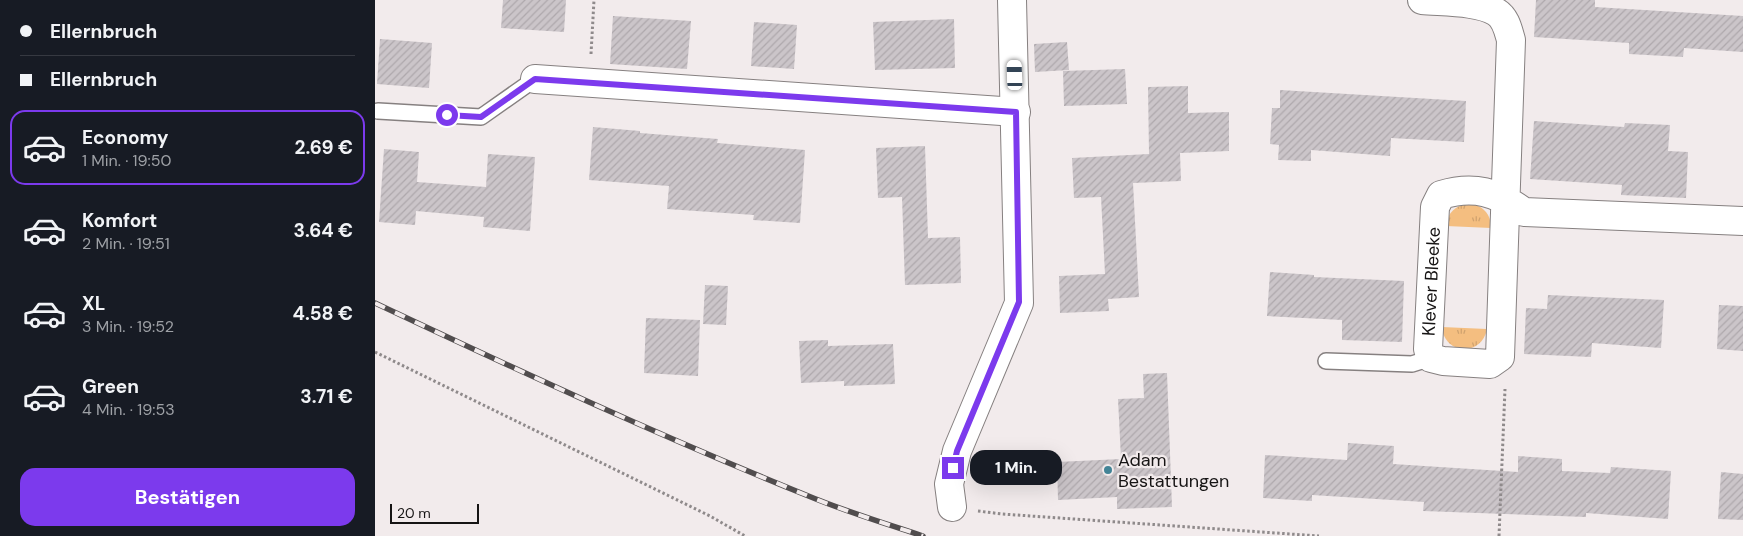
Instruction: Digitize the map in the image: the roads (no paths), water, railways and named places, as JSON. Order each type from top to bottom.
[{"type":"street","points":[[952,507],[949,484],[957,451],[1019,302],[1012,0]]},
{"type":"street","points":[[1422,0],[1472,4],[1497,12],[1507,24],[1511,40],[1506,199]]},
{"type":"street","points":[[535,79],[1016,112]]},
{"type":"street","name":"Klever Bleeke","points":[[1506,199],[1500,357],[1489,364],[1443,362],[1431,358],[1428,349],[1435,207],[1441,195],[1455,190],[1488,192],[1506,199],[1524,212],[1743,221]]},
{"type":"lane","points":[[379,111],[481,117],[535,79]]},
{"type":"lane","points":[[1326,360],[1412,364],[1431,358]]},
{"type":"railway","points":[[375,303],[535,378],[751,473],[820,501],[923,536]]},
{"type":"place","name":"Adam Bestattungen","points":[[1108,470]]}]
